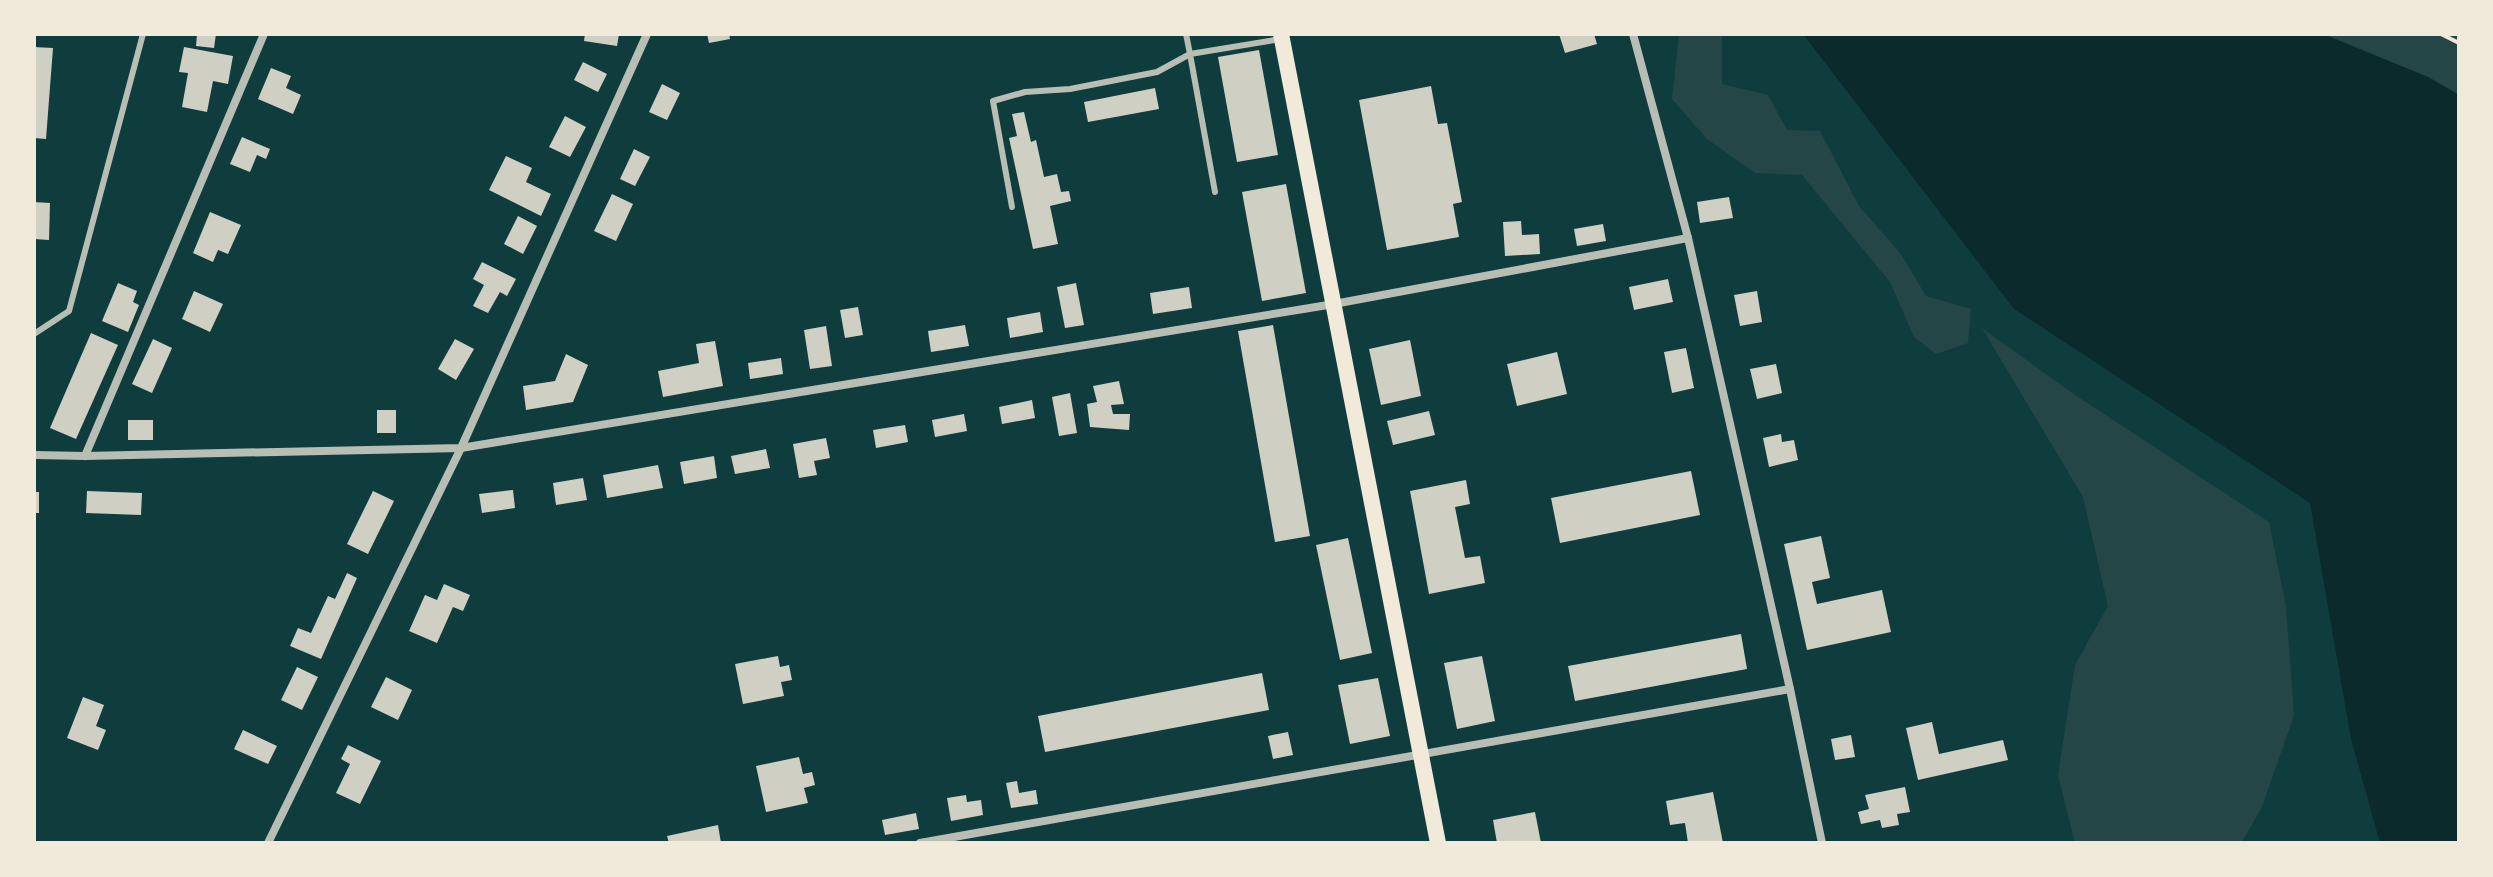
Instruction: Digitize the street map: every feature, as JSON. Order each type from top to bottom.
[{"type":"main road","points":[[1281,36],[1438,843]]},
{"type":"street","points":[[85,456],[264,34]]},
{"type":"street","points":[[268,843],[461,448],[647,34]]},
{"type":"street","points":[[1633,34],[1688,238],[1822,843]]},
{"type":"street","points":[[34,455],[461,448],[1334,304],[1688,238]]},
{"type":"street","points":[[920,843],[1790,689]]},
{"type":"lane","points":[[34,334],[69,311],[143,34]]},
{"type":"lane","points":[[1186,34],[1215,192]]},
{"type":"lane","points":[[1012,207],[993,101],[1025,92],[1070,89],[1157,72],[1190,54],[1281,36]]},
{"type":"path","points":[[2441,34],[2459,43]]},
{"type":"shaded area","points":[[1679,34],[1722,35],[1722,84],[1768,95],[1787,130],[1820,131],[1859,206],[1901,254],[1926,296],[1971,309],[1968,343],[1936,354],[1914,337],[1890,282],[1802,175],[1755,173],[1707,139],[1672,99]]},
{"type":"shaded area","points":[[1803,34],[2323,34],[2428,77],[2459,95],[2459,843],[2380,843],[2351,739],[2310,503],[2014,309]]},
{"type":"shaded area","points":[[2323,34],[2459,34],[2459,95],[2428,77]]},
{"type":"shaded area","points":[[1982,328],[2075,395],[2269,522],[2286,606],[2294,716],[2261,809],[2241,843],[2075,843],[2058,775],[2075,665],[2108,606],[2083,497]]},
{"type":"building","points":[[197,34],[216,34],[214,48],[196,46]]},
{"type":"building","points":[[585,34],[619,34],[617,46],[584,41]]},
{"type":"building","points":[[707,34],[729,34],[730,39],[709,43]]},
{"type":"building","points":[[1559,34],[1594,34],[1597,44],[1565,53]]},
{"type":"building","points":[[34,47],[53,48],[46,139],[34,138]]},
{"type":"building","points":[[184,47],[233,56],[228,84],[213,81],[207,112],[182,107],[188,73],[179,72]]},
{"type":"building","points":[[1259,50],[1278,155],[1237,162],[1218,57]]},
{"type":"building","points":[[583,62],[607,74],[598,92],[574,80]]},
{"type":"building","points":[[271,68],[291,76],[286,88],[301,95],[293,114],[258,99]]},
{"type":"building","points":[[662,84],[680,93],[667,120],[649,112]]},
{"type":"building","points":[[1431,86],[1438,124],[1447,123],[1462,202],[1453,204],[1459,237],[1387,250],[1359,100]]},
{"type":"building","points":[[1155,88],[1159,109],[1088,122],[1084,102]]},
{"type":"building","points":[[1024,112],[1031,142],[1036,140],[1044,177],[1057,174],[1061,192],[1069,191],[1071,201],[1050,206],[1058,244],[1033,249],[1009,138],[1017,136],[1012,114]]},
{"type":"building","points":[[565,116],[586,127],[570,157],[549,147]]},
{"type":"building","points":[[242,137],[270,149],[266,159],[257,155],[250,172],[230,164]]},
{"type":"building","points":[[634,149],[650,157],[635,186],[620,179]]},
{"type":"building","points":[[506,156],[532,168],[526,182],[551,194],[541,216],[489,190]]},
{"type":"building","points":[[1286,184],[1306,293],[1262,301],[1242,192]]},
{"type":"building","points":[[612,194],[633,204],[616,241],[594,231]]},
{"type":"building","points":[[1729,197],[1733,218],[1700,223],[1697,202]]},
{"type":"building","points":[[34,202],[50,203],[49,240],[34,239]]},
{"type":"building","points":[[210,212],[241,225],[228,254],[218,250],[213,262],[193,253]]},
{"type":"building","points":[[518,216],[537,226],[523,254],[504,244]]},
{"type":"building","points":[[1521,221],[1522,235],[1539,234],[1540,254],[1505,256],[1503,222]]},
{"type":"building","points":[[1603,224],[1606,241],[1577,246],[1574,229]]},
{"type":"building","points":[[482,262],[516,279],[507,296],[500,292],[488,313],[473,306],[484,285],[473,279]]},
{"type":"building","points":[[1668,279],[1673,302],[1634,310],[1629,287]]},
{"type":"building","points":[[118,283],[137,291],[133,302],[139,305],[128,332],[102,321]]},
{"type":"building","points":[[1076,283],[1084,325],[1065,328],[1057,287]]},
{"type":"building","points":[[1189,287],[1192,308],[1153,314],[1150,293]]},
{"type":"building","points":[[194,291],[223,304],[210,332],[182,319]]},
{"type":"building","points":[[1757,291],[1762,322],[1740,326],[1734,295]]},
{"type":"building","points":[[858,307],[863,335],[845,338],[840,310]]},
{"type":"building","points":[[1040,312],[1043,332],[1010,338],[1007,318]]},
{"type":"building","points":[[965,325],[969,346],[931,352],[928,331]]},
{"type":"building","points":[[1273,325],[1310,536],[1275,542],[1238,331]]},
{"type":"building","points":[[826,326],[832,366],[810,369],[804,330]]},
{"type":"building","points":[[91,333],[118,345],[76,439],[50,428]]},
{"type":"building","points":[[153,339],[172,348],[152,393],[132,384]]},
{"type":"building","points":[[455,339],[474,349],[456,380],[438,369]]},
{"type":"building","points":[[1410,340],[1421,396],[1381,405],[1369,349]]},
{"type":"building","points":[[715,341],[723,386],[663,397],[658,371],[699,363],[696,344]]},
{"type":"building","points":[[1686,348],[1694,388],[1672,393],[1664,352]]},
{"type":"building","points":[[1557,352],[1567,394],[1517,406],[1507,364]]},
{"type":"building","points":[[566,354],[588,365],[573,402],[526,410],[523,386],[555,381]]},
{"type":"building","points":[[781,358],[783,374],[750,379],[748,363]]},
{"type":"building","points":[[1776,364],[1782,393],[1757,399],[1750,369]]},
{"type":"building","points":[[1119,381],[1124,404],[1111,405],[1113,414],[1130,414],[1129,430],[1090,427],[1087,404],[1097,402],[1093,386]]},
{"type":"building","points":[[1070,393],[1077,433],[1059,436],[1052,397]]},
{"type":"building","points":[[1032,400],[1035,418],[1002,424],[999,407]]},
{"type":"building","points":[[377,410],[396,410],[396,433],[377,433]]},
{"type":"building","points":[[1429,411],[1435,435],[1393,445],[1387,421]]},
{"type":"building","points":[[964,414],[967,431],[935,437],[932,420]]},
{"type":"building","points":[[128,420],[153,420],[153,440],[128,440]]},
{"type":"building","points":[[905,425],[908,442],[876,448],[873,430]]},
{"type":"building","points":[[1781,434],[1782,442],[1794,440],[1798,460],[1769,467],[1763,438]]},
{"type":"building","points":[[826,438],[830,458],[814,461],[817,475],[799,478],[793,444]]},
{"type":"building","points":[[766,449],[770,468],[735,474],[731,456]]},
{"type":"building","points":[[714,456],[717,478],[684,484],[680,462]]},
{"type":"building","points":[[658,465],[663,488],[607,498],[603,475]]},
{"type":"building","points":[[1691,471],[1700,515],[1560,543],[1551,498]]},
{"type":"building","points":[[583,478],[587,500],[556,505],[553,483]]},
{"type":"building","points":[[1466,480],[1470,504],[1455,507],[1465,558],[1480,556],[1485,583],[1429,594],[1410,491]]},
{"type":"building","points":[[513,490],[515,508],[482,513],[479,494]]},
{"type":"building","points":[[87,491],[142,493],[141,515],[86,513]]},
{"type":"building","points":[[373,491],[394,501],[368,554],[347,544]]},
{"type":"building","points":[[34,492],[39,492],[39,513],[34,513]]},
{"type":"building","points":[[1821,536],[1830,578],[1812,582],[1817,604],[1882,590],[1891,632],[1807,650],[1784,544]]},
{"type":"building","points":[[1348,538],[1372,653],[1340,660],[1316,545]]},
{"type":"building","points":[[347,573],[357,578],[321,659],[290,646],[298,628],[311,633],[328,596],[335,599]]},
{"type":"building","points":[[444,584],[470,595],[463,611],[453,607],[437,643],[409,631],[425,595],[437,600]]},
{"type":"building","points":[[1741,634],[1747,669],[1575,701],[1568,666]]},
{"type":"building","points":[[778,656],[780,667],[789,665],[792,680],[781,682],[784,696],[743,704],[735,664]]},
{"type":"building","points":[[1482,656],[1495,721],[1457,729],[1444,663]]},
{"type":"building","points":[[297,667],[318,677],[302,710],[281,700]]},
{"type":"building","points":[[1262,673],[1269,710],[1045,752],[1038,716]]},
{"type":"building","points":[[386,677],[412,690],[398,720],[371,707]]},
{"type":"building","points":[[1378,678],[1390,736],[1350,744],[1338,685]]},
{"type":"building","points":[[83,697],[104,705],[96,726],[106,730],[98,750],[67,738]]},
{"type":"building","points":[[1932,722],[1939,754],[2003,740],[2008,760],[1918,780],[1906,728]]},
{"type":"building","points":[[243,730],[277,746],[268,764],[234,749]]},
{"type":"building","points":[[1288,732],[1293,755],[1273,759],[1268,736]]},
{"type":"building","points":[[1851,735],[1855,757],[1835,760],[1831,739]]},
{"type":"building","points":[[348,745],[381,761],[360,804],[336,793],[350,764],[341,759]]},
{"type":"building","points":[[799,757],[803,774],[812,772],[815,785],[804,788],[808,803],[766,812],[756,766]]},
{"type":"building","points":[[1017,781],[1019,793],[1036,790],[1038,804],[1011,808],[1006,783]]},
{"type":"building","points":[[1905,787],[1910,812],[1897,814],[1899,825],[1882,828],[1880,820],[1861,824],[1858,812],[1869,809],[1865,795]]},
{"type":"building","points":[[1713,792],[1723,843],[1688,843],[1685,823],[1670,825],[1666,801]]},
{"type":"building","points":[[966,795],[967,802],[981,800],[983,815],[951,821],[947,798]]},
{"type":"building","points":[[1535,812],[1541,843],[1497,843],[1493,820]]},
{"type":"building","points":[[916,813],[919,829],[885,835],[882,820]]},
{"type":"building","points":[[718,825],[721,843],[669,843],[667,836]]}]
